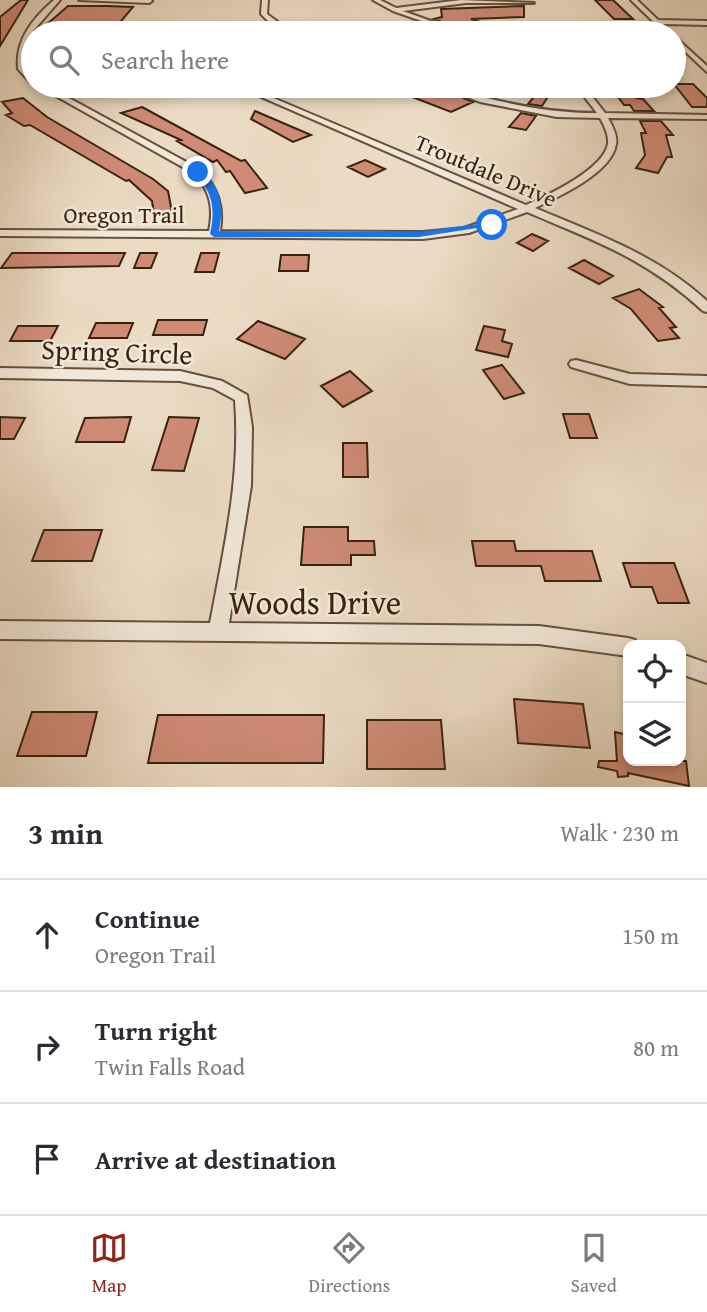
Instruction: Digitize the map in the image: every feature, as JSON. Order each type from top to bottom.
[{"type":"street","points":[[37,21],[57,0]]},
{"type":"street","points":[[82,0],[149,1]]},
{"type":"street","points":[[265,0],[264,14],[272,21]]},
{"type":"street","points":[[376,0],[394,10],[426,21]]},
{"type":"street","points":[[634,0],[656,21]]},
{"type":"street","points":[[394,10],[466,1],[531,3]]},
{"type":"street","points":[[686,23],[707,23]]},
{"type":"street","points":[[686,50],[707,70]]},
{"type":"street","points":[[64,98],[198,172],[212,185],[216,199],[218,218],[214,234]]},
{"type":"street","name":"Troutdale Drive","points":[[267,98],[528,210],[621,245],[688,289],[707,308]]},
{"type":"street","points":[[481,98],[514,108],[557,115],[707,117]]},
{"type":"street","name":"Oregon Trail","points":[[0,233],[444,233],[492,225],[528,210],[581,178],[607,158],[612,142],[588,98]]},
{"type":"street","points":[[576,364],[630,379],[707,382]]},
{"type":"street","name":"Spring Circle","points":[[0,373],[180,376],[217,384],[242,398],[247,429],[245,467],[218,633]]},
{"type":"street","name":"Woods Drive","points":[[0,630],[538,635],[623,646]]},
{"type":"street","points":[[686,666],[707,673]]},
{"type":"building","points":[[21,0],[28,0],[0,46],[0,17]]},
{"type":"building","points":[[595,0],[613,0],[633,19],[614,19]]},
{"type":"building","points":[[68,6],[133,7],[121,21],[51,21]]},
{"type":"building","points":[[524,6],[524,17],[471,19],[477,21],[434,19],[442,17],[441,9]]},
{"type":"building","points":[[686,84],[693,84],[707,98],[707,107],[692,107],[685,98]]},
{"type":"building","points":[[23,98],[47,117],[153,179],[168,191],[172,212],[154,214],[152,201],[129,180],[126,181],[30,125],[24,126],[6,115],[12,113],[2,102]]},
{"type":"building","points":[[415,98],[464,98],[473,102],[451,112]]},
{"type":"building","points":[[533,98],[547,98],[542,106],[528,104]]},
{"type":"building","points":[[619,98],[643,99],[654,111],[634,111],[630,105],[624,105]]},
{"type":"building","points":[[142,107],[241,161],[245,160],[267,188],[245,193],[230,171],[226,172],[217,160],[213,162],[177,141],[181,140],[121,113]]},
{"type":"building","points":[[255,111],[311,135],[293,142],[251,119]]},
{"type":"building","points":[[521,113],[536,116],[526,130],[509,127]]},
{"type":"building","points":[[640,121],[661,121],[673,135],[666,135],[672,157],[667,157],[658,173],[636,168],[645,155],[641,133],[646,133]]},
{"type":"building","points":[[365,160],[385,169],[368,177],[348,167]]},
{"type":"building","points":[[532,234],[548,241],[533,251],[517,243]]},
{"type":"building","points":[[12,253],[125,253],[119,266],[1,268]]},
{"type":"building","points":[[140,253],[157,253],[151,268],[134,268]]},
{"type":"building","points":[[201,253],[219,253],[214,272],[195,272]]},
{"type":"building","points":[[281,255],[309,255],[308,271],[279,271]]},
{"type":"building","points":[[584,260],[613,276],[599,284],[569,268]]},
{"type":"building","points":[[639,289],[663,307],[659,308],[676,327],[670,328],[679,338],[658,341],[631,309],[613,298]]},
{"type":"building","points":[[158,320],[207,320],[203,335],[153,335]]},
{"type":"building","points":[[258,321],[305,339],[285,359],[237,339]]},
{"type":"building","points":[[96,323],[133,323],[127,338],[89,338]]},
{"type":"building","points":[[18,326],[58,326],[50,341],[10,341]]},
{"type":"building","points":[[484,326],[505,330],[502,341],[512,344],[508,357],[476,350]]},
{"type":"building","points":[[502,365],[524,393],[504,399],[483,370]]},
{"type":"building","points":[[350,371],[372,391],[343,407],[321,386]]},
{"type":"building","points":[[563,414],[589,414],[597,438],[570,438]]},
{"type":"building","points":[[0,417],[25,418],[14,439],[0,439]]},
{"type":"building","points":[[131,417],[124,442],[76,442],[85,418]]},
{"type":"building","points":[[169,417],[199,418],[184,471],[152,470]]},
{"type":"building","points":[[343,443],[367,443],[368,477],[343,477]]},
{"type":"building","points":[[304,527],[348,527],[348,541],[374,541],[375,555],[351,555],[351,565],[301,565]]},
{"type":"building","points":[[44,530],[102,530],[92,561],[32,561]]},
{"type":"building","points":[[472,541],[514,541],[516,551],[592,551],[601,581],[545,581],[541,566],[476,566]]},
{"type":"building","points":[[623,563],[674,563],[689,603],[658,603],[652,587],[631,587]]},
{"type":"building","points":[[514,699],[583,704],[590,748],[518,743]]},
{"type":"building","points":[[32,712],[97,712],[86,756],[17,756]]},
{"type":"building","points":[[158,715],[324,715],[323,763],[148,763]]},
{"type":"building","points":[[367,720],[441,720],[445,769],[367,769]]},
{"type":"building","points":[[615,732],[623,734],[623,766],[686,766],[686,761],[689,786],[628,773],[628,776],[618,777],[617,771],[598,767],[599,761],[617,761]]},
{"type":"route","points":[[198,172],[212,185],[216,199],[218,218],[214,234],[419,235],[492,225]]}]
